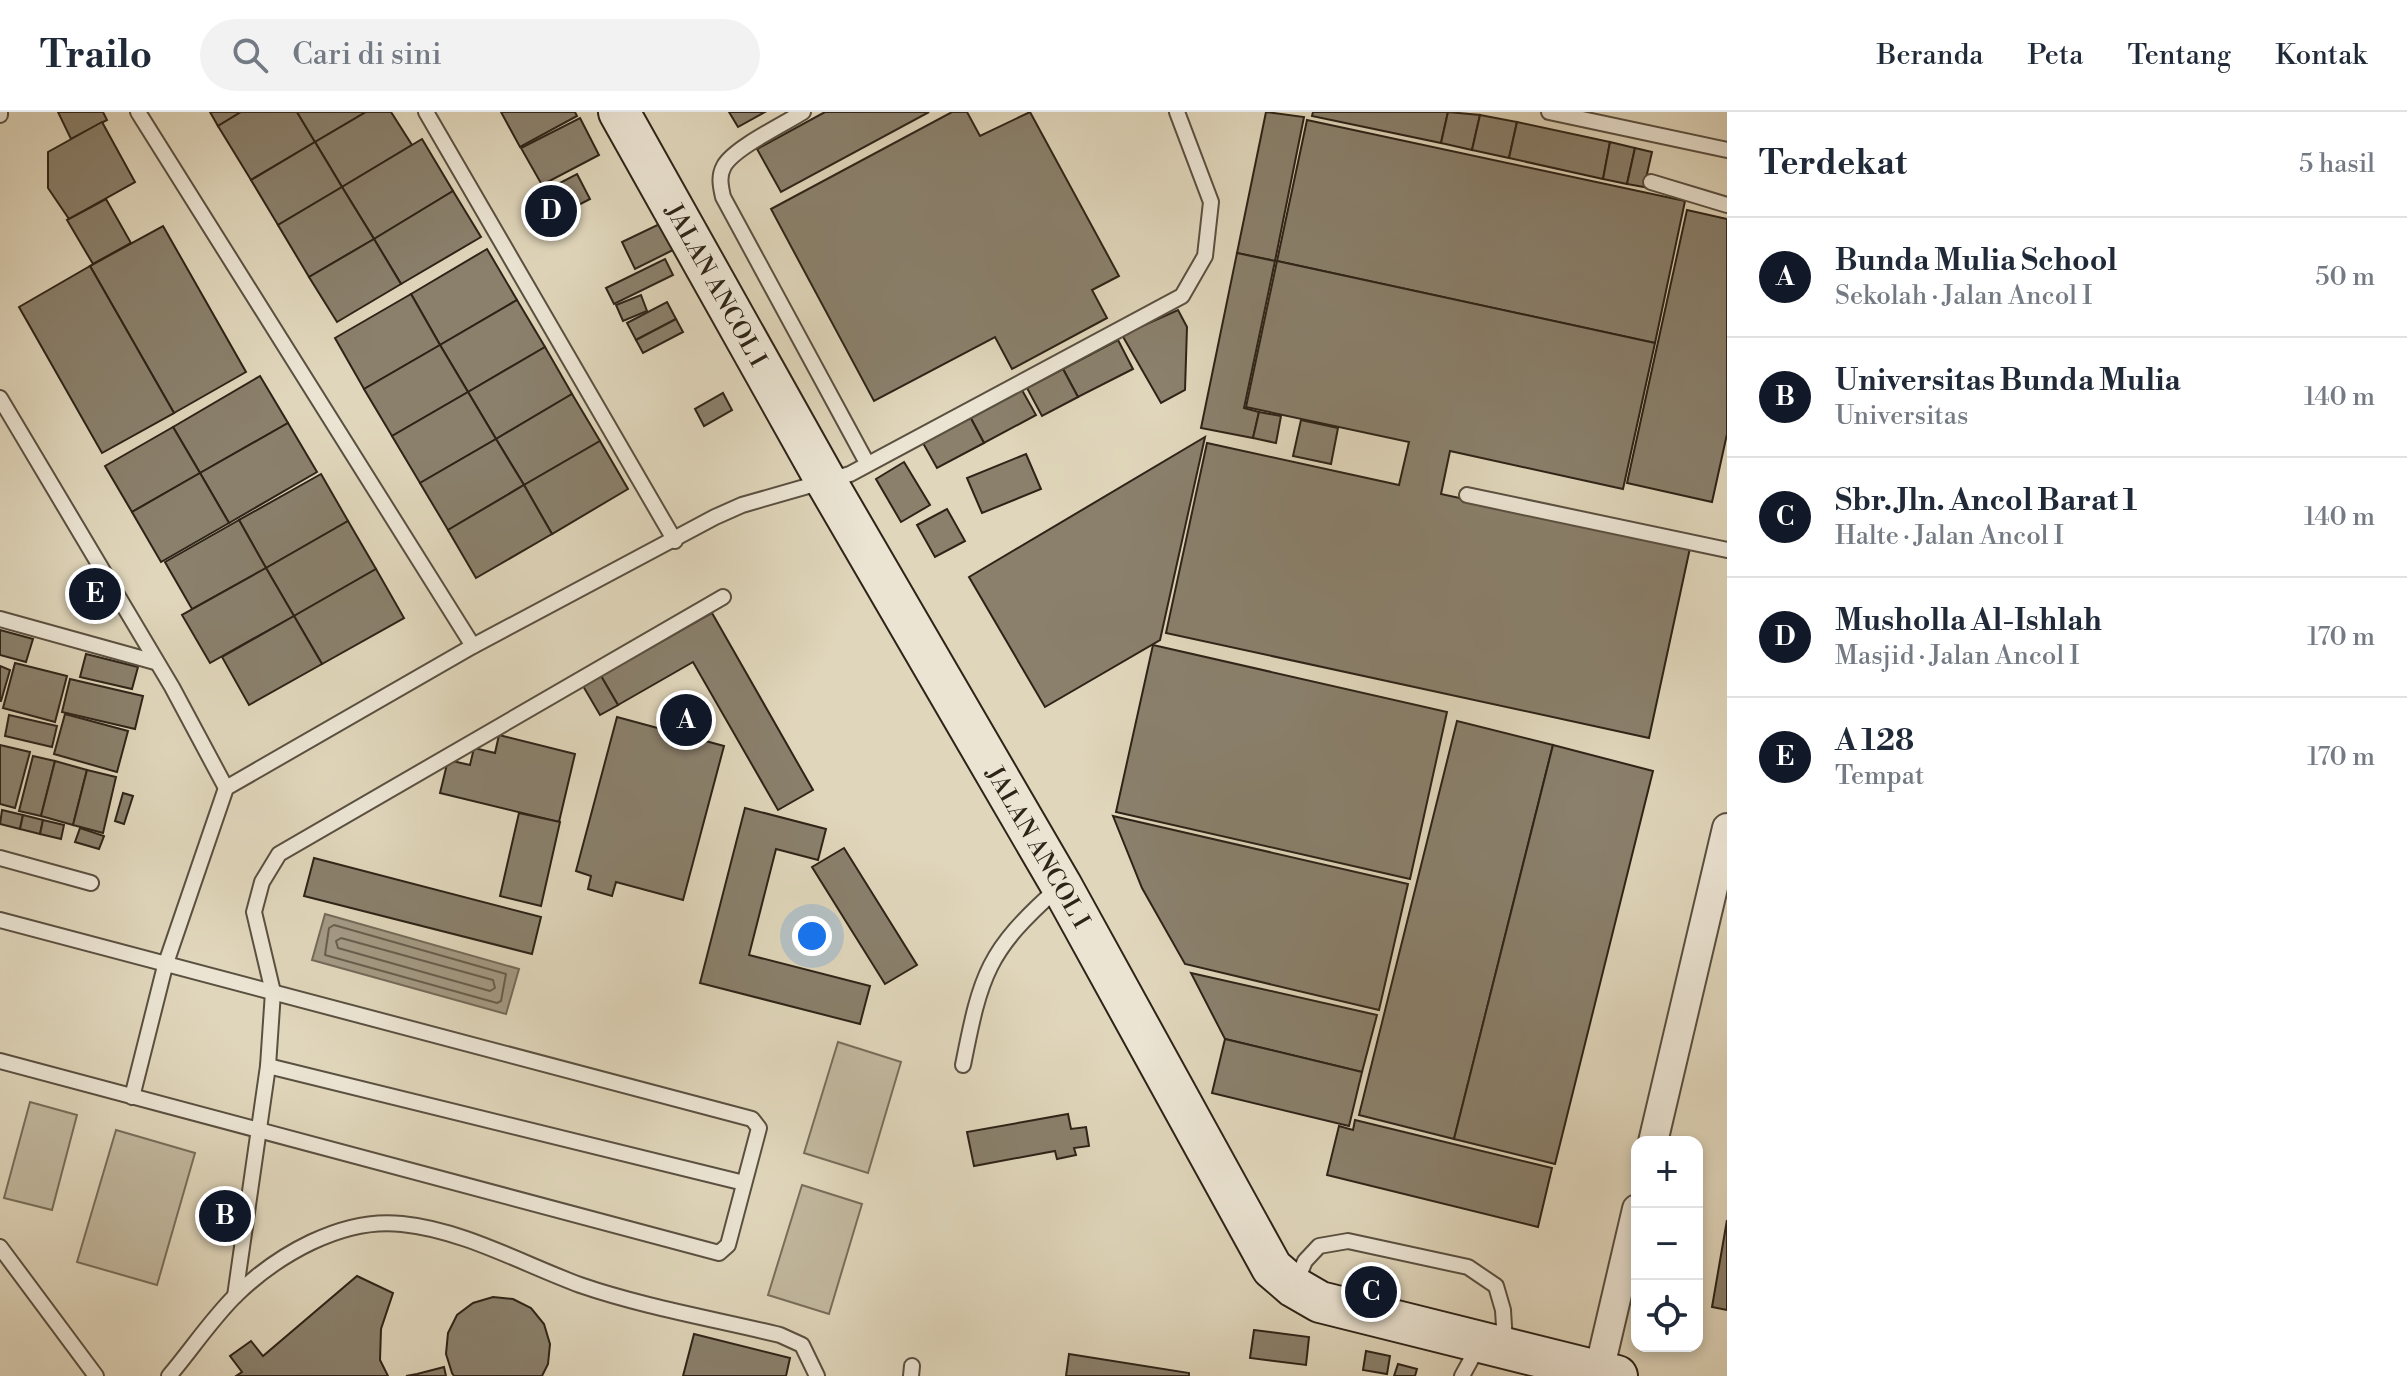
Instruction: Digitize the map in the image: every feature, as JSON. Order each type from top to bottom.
[{"type":"street","name":"JALAN ANCOL I","points":[[619,112],[827,483],[1061,885],[1256,1244],[1272,1268],[1294,1287],[1320,1302],[1604,1374]]},
{"type":"street","points":[[1654,1136],[1727,828]]},
{"type":"street","points":[[1604,1374],[1631,1239]]},
{"type":"lane","points":[[138,112],[473,646]]},
{"type":"lane","points":[[426,112],[675,541]]},
{"type":"lane","points":[[803,112],[737,154],[725,165],[720,181],[723,197],[867,463]]},
{"type":"lane","points":[[132,1097],[165,966],[226,788],[473,646],[742,505],[827,483],[1186,293],[1205,256],[1211,202],[1177,112]]},
{"type":"lane","points":[[1549,112],[1727,150]]},
{"type":"lane","points":[[1651,182],[1727,205]]},
{"type":"lane","points":[[0,398],[226,788]]},
{"type":"lane","points":[[1467,495],[1727,550]]},
{"type":"lane","points":[[235,1296],[268,1066],[273,992],[254,912],[262,882],[279,854],[723,597]]},
{"type":"lane","points":[[0,619],[155,662]]},
{"type":"lane","points":[[0,858],[91,883]]},
{"type":"lane","points":[[963,1065],[977,993],[993,957],[1018,923],[1061,885]]},
{"type":"lane","points":[[0,920],[752,1119],[759,1128],[728,1245],[719,1253],[0,1061]]},
{"type":"lane","points":[[268,1066],[744,1183]]},
{"type":"lane","points":[[169,1376],[235,1296],[278,1263],[340,1229],[366,1223],[404,1224],[468,1241],[583,1286],[780,1335],[802,1345],[817,1376]]},
{"type":"lane","points":[[1294,1287],[1305,1261],[1319,1246],[1348,1241],[1468,1267],[1496,1286],[1503,1310],[1493,1344],[1462,1376]]},
{"type":"lane","points":[[0,1247],[96,1376]]},
{"type":"shaded area","points":[[838,1042],[901,1062],[868,1173],[804,1153]]},
{"type":"shaded area","points":[[30,1102],[77,1115],[52,1210],[4,1198]]},
{"type":"shaded area","points":[[116,1130],[195,1153],[157,1285],[77,1262]]},
{"type":"shaded area","points":[[802,1185],[862,1204],[829,1314],[768,1295]]},
{"type":"water","points":[[325,914],[519,969],[506,1014],[312,960]]},
{"type":"building","points":[[58,112],[103,112],[107,120],[71,139]]},
{"type":"building","points":[[210,112],[241,112],[218,126]]},
{"type":"building","points":[[241,112],[297,112],[315,142],[251,180],[218,126]]},
{"type":"building","points":[[297,112],[366,112],[315,142]]},
{"type":"building","points":[[366,112],[391,112],[412,145],[342,187],[315,142]]},
{"type":"building","points":[[501,112],[575,112],[577,116],[520,147]]},
{"type":"building","points":[[729,112],[765,112],[738,127]]},
{"type":"building","points":[[825,112],[929,112],[781,192],[757,149]]},
{"type":"building","points":[[952,112],[967,112],[980,136],[1030,112],[1119,276],[1092,290],[1107,318],[1012,369],[995,337],[874,401],[771,209]]},
{"type":"building","points":[[1266,112],[1304,117],[1275,261],[1237,253]]},
{"type":"building","points":[[1313,112],[1448,112],[1441,143],[1312,116]]},
{"type":"building","points":[[1448,112],[1480,115],[1472,150],[1441,143]]},
{"type":"building","points":[[1480,115],[1517,122],[1509,158],[1472,150]]},
{"type":"building","points":[[580,118],[599,155],[542,185],[521,148]]},
{"type":"building","points":[[1307,120],[1685,201],[1655,343],[1277,261]]},
{"type":"building","points":[[102,122],[135,182],[69,219],[48,188],[48,152]]},
{"type":"building","points":[[1517,122],[1610,142],[1603,179],[1509,158]]},
{"type":"building","points":[[422,139],[453,191],[374,239],[342,187]]},
{"type":"building","points":[[315,142],[342,187],[278,225],[251,180]]},
{"type":"building","points":[[1610,142],[1635,148],[1627,184],[1603,179]]},
{"type":"building","points":[[1635,148],[1652,152],[1644,187],[1627,184]]},
{"type":"building","points":[[577,174],[590,199],[542,224],[529,199]]},
{"type":"building","points":[[342,187],[374,239],[309,277],[278,225]]},
{"type":"building","points":[[453,191],[481,237],[401,284],[374,239]]},
{"type":"building","points":[[106,199],[131,243],[93,264],[67,220]]},
{"type":"building","points":[[1687,210],[1727,219],[1727,434],[1712,502],[1627,483]]},
{"type":"building","points":[[672,218],[685,244],[635,269],[622,242]]},
{"type":"building","points":[[163,226],[246,372],[174,413],[90,266]]},
{"type":"building","points":[[374,239],[401,284],[337,322],[309,277]]},
{"type":"building","points":[[487,249],[517,300],[440,345],[411,294]]},
{"type":"building","points":[[1237,253],[1275,261],[1244,408],[1259,412],[1253,438],[1201,428]]},
{"type":"building","points":[[665,259],[673,275],[614,304],[606,288]]},
{"type":"building","points":[[1277,261],[1655,343],[1623,489],[1450,451],[1441,494],[1690,548],[1649,738],[1166,633],[1207,443],[1399,485],[1409,442],[1246,407]]},
{"type":"building","points":[[90,266],[174,413],[102,453],[19,307]]},
{"type":"building","points":[[411,294],[440,345],[364,389],[335,338]]},
{"type":"building","points":[[641,295],[647,311],[623,321],[616,305]]},
{"type":"building","points":[[517,300],[545,347],[468,392],[440,345]]},
{"type":"building","points":[[667,302],[676,319],[636,340],[627,323]]},
{"type":"building","points":[[1178,310],[1187,327],[1185,390],[1161,403],[1122,335]]},
{"type":"building","points":[[676,319],[683,332],[643,353],[636,340]]},
{"type":"building","points":[[1118,340],[1133,369],[1078,397],[1063,369]]},
{"type":"building","points":[[440,345],[468,392],[392,436],[364,389]]},
{"type":"building","points":[[545,347],[572,394],[496,439],[468,392]]},
{"type":"building","points":[[1063,369],[1078,397],[1042,416],[1027,388]]},
{"type":"building","points":[[260,376],[288,423],[200,473],[173,427]]},
{"type":"building","points":[[1018,383],[1036,415],[984,443],[967,411]]},
{"type":"building","points":[[468,392],[496,439],[420,483],[392,436]]},
{"type":"building","points":[[723,393],[732,410],[704,426],[695,409]]},
{"type":"building","points":[[572,394],[600,441],[524,485],[496,439]]},
{"type":"building","points":[[967,411],[984,443],[937,468],[919,436]]},
{"type":"building","points":[[1259,412],[1281,416],[1276,443],[1253,438]]},
{"type":"building","points":[[1301,420],[1338,428],[1331,464],[1293,456]]},
{"type":"building","points":[[288,423],[317,472],[229,523],[200,473]]},
{"type":"building","points":[[173,427],[200,473],[132,512],[105,466]]},
{"type":"building","points":[[1205,437],[1160,640],[1045,707],[969,577]]},
{"type":"building","points":[[496,439],[524,485],[448,530],[420,483]]},
{"type":"building","points":[[600,441],[628,489],[552,534],[524,485]]},
{"type":"building","points":[[1026,454],[1041,489],[982,513],[967,478]]},
{"type":"building","points":[[904,462],[930,505],[901,522],[876,479]]},
{"type":"building","points":[[200,473],[229,523],[161,562],[132,512]]},
{"type":"building","points":[[321,474],[348,521],[266,568],[239,520]]},
{"type":"building","points":[[524,485],[552,534],[476,578],[448,530]]},
{"type":"building","points":[[947,509],[965,541],[935,557],[917,525]]},
{"type":"building","points":[[239,520],[266,568],[192,609],[165,562]]},
{"type":"building","points":[[348,521],[376,569],[294,616],[266,568]]},
{"type":"building","points":[[266,568],[294,616],[210,663],[182,615]]},
{"type":"building","points":[[376,569],[404,618],[322,664],[294,616]]},
{"type":"building","points":[[100,585],[105,596],[91,602],[86,591]]},
{"type":"building","points":[[712,613],[813,790],[778,810],[693,662],[618,705],[601,676]]},
{"type":"building","points":[[294,616],[322,664],[249,705],[222,657]]},
{"type":"building","points":[[0,630],[33,639],[26,662],[0,655]]},
{"type":"building","points":[[1153,645],[1447,712],[1410,879],[1116,812]]},
{"type":"building","points":[[86,654],[138,667],[132,689],[80,677]]},
{"type":"building","points":[[15,663],[67,676],[55,722],[3,708]]},
{"type":"building","points":[[0,666],[10,670],[1,701],[0,701]]},
{"type":"building","points":[[601,676],[618,705],[600,715],[583,686]]},
{"type":"building","points":[[70,679],[143,696],[135,729],[62,712]]},
{"type":"building","points":[[65,714],[128,731],[117,772],[54,754]]},
{"type":"building","points":[[9,715],[57,726],[52,747],[5,736]]},
{"type":"building","points":[[617,717],[724,746],[683,900],[616,882],[612,896],[588,889],[591,876],[576,871]]},
{"type":"building","points":[[1457,721],[1553,745],[1454,1139],[1359,1115]]},
{"type":"building","points":[[499,735],[575,754],[559,822],[440,793],[448,760],[470,765],[474,748],[495,753]]},
{"type":"building","points":[[0,745],[30,752],[15,808],[0,804]]},
{"type":"building","points":[[1553,745],[1653,771],[1555,1164],[1454,1139]]},
{"type":"building","points":[[33,756],[55,761],[41,816],[19,811]]},
{"type":"building","points":[[55,761],[87,770],[73,825],[41,816]]},
{"type":"building","points":[[87,770],[116,777],[103,833],[73,825]]},
{"type":"building","points":[[123,793],[133,796],[124,824],[115,821]]},
{"type":"building","points":[[745,808],[826,829],[818,860],[776,849],[749,955],[870,986],[860,1024],[700,983]]},
{"type":"building","points":[[2,810],[23,815],[20,829],[0,824]]},
{"type":"building","points":[[519,813],[560,822],[541,906],[500,896]]},
{"type":"building","points":[[23,815],[43,820],[40,834],[20,829]]},
{"type":"building","points":[[1113,816],[1408,884],[1379,1010],[1185,964],[1142,888]]},
{"type":"building","points":[[43,820],[64,825],[61,839],[40,834]]},
{"type":"building","points":[[80,828],[104,836],[99,849],[75,842]]},
{"type":"building","points":[[844,848],[917,965],[885,984],[812,867]]},
{"type":"building","points":[[314,858],[541,917],[532,954],[304,896]]},
{"type":"building","points":[[1191,973],[1377,1015],[1362,1072],[1225,1039]]},
{"type":"building","points":[[1225,1039],[1362,1072],[1349,1126],[1212,1093]]},
{"type":"building","points":[[1068,1114],[1071,1129],[1086,1127],[1089,1146],[1074,1148],[1076,1155],[1057,1159],[1055,1151],[974,1166],[967,1132]]},
{"type":"building","points":[[1355,1120],[1552,1168],[1538,1227],[1327,1175],[1339,1126],[1353,1130]]},
{"type":"building","points":[[1727,1220],[1727,1310],[1712,1307]]},
{"type":"building","points":[[357,1276],[393,1293],[381,1329],[380,1360],[388,1376],[236,1376],[242,1372],[230,1356],[251,1341],[263,1356]]},
{"type":"building","points":[[493,1297],[513,1299],[531,1308],[544,1324],[550,1344],[548,1364],[542,1376],[454,1376],[452,1373],[446,1354],[448,1333],[457,1315],[473,1303]]},
{"type":"building","points":[[1254,1330],[1309,1337],[1306,1365],[1250,1358]]},
{"type":"building","points":[[694,1334],[790,1358],[786,1376],[683,1376]]},
{"type":"building","points":[[1366,1351],[1390,1356],[1387,1374],[1363,1370]]},
{"type":"building","points":[[1069,1354],[1189,1373],[1189,1376],[1066,1376]]},
{"type":"building","points":[[1398,1364],[1417,1369],[1415,1376],[1394,1376]]},
{"type":"building","points":[[444,1367],[446,1376],[406,1376],[417,1374]]},
{"type":"place","name":"Musholla Al-Ishlah","points":[[551,211]]},
{"type":"place","name":"A 128","points":[[95,594]]},
{"type":"place","name":"Bunda Mulia School","points":[[686,720]]},
{"type":"place","name":"Universitas Bunda Mulia","points":[[225,1216]]},
{"type":"place","name":"Sbr. Jln. Ancol Barat 1","points":[[1371,1292]]}]
